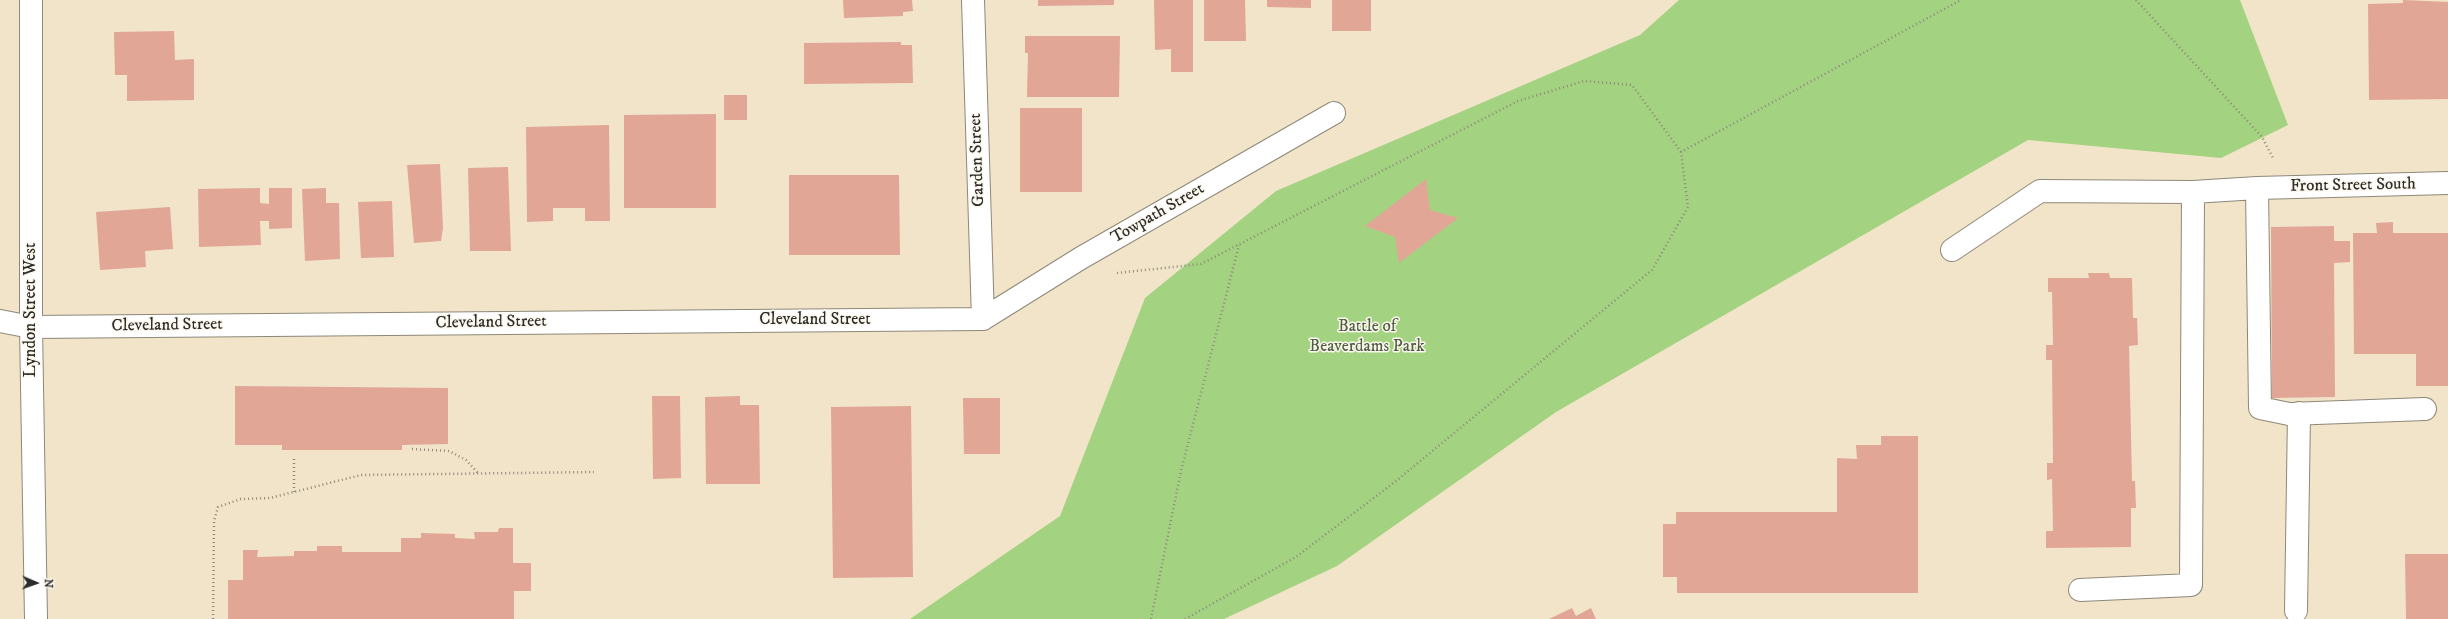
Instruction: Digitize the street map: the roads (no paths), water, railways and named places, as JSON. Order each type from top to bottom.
[{"type":"street","name":"Lyndon Street West","points":[[31,0],[31,327],[36,619]]},
{"type":"street","name":"Garden Street","points":[[973,0],[984,319]]},
{"type":"street","name":"Towpath Street","points":[[984,319],[1081,258],[1334,113]]},
{"type":"street","name":"Front Street South","points":[[1952,250],[2040,191],[2193,192],[2258,188],[2448,183]]},
{"type":"street","points":[[2258,188],[2260,408],[2289,414],[2424,409]]},
{"type":"street","points":[[2080,590],[2191,585],[2193,192]]},
{"type":"street","name":"Cleveland Street","points":[[0,321],[31,327],[984,319]]},
{"type":"street","points":[[2296,611],[2299,413]]},
{"type":"park label","name":"Battle of Beaverdams Park","points":[[1367,337]]}]
